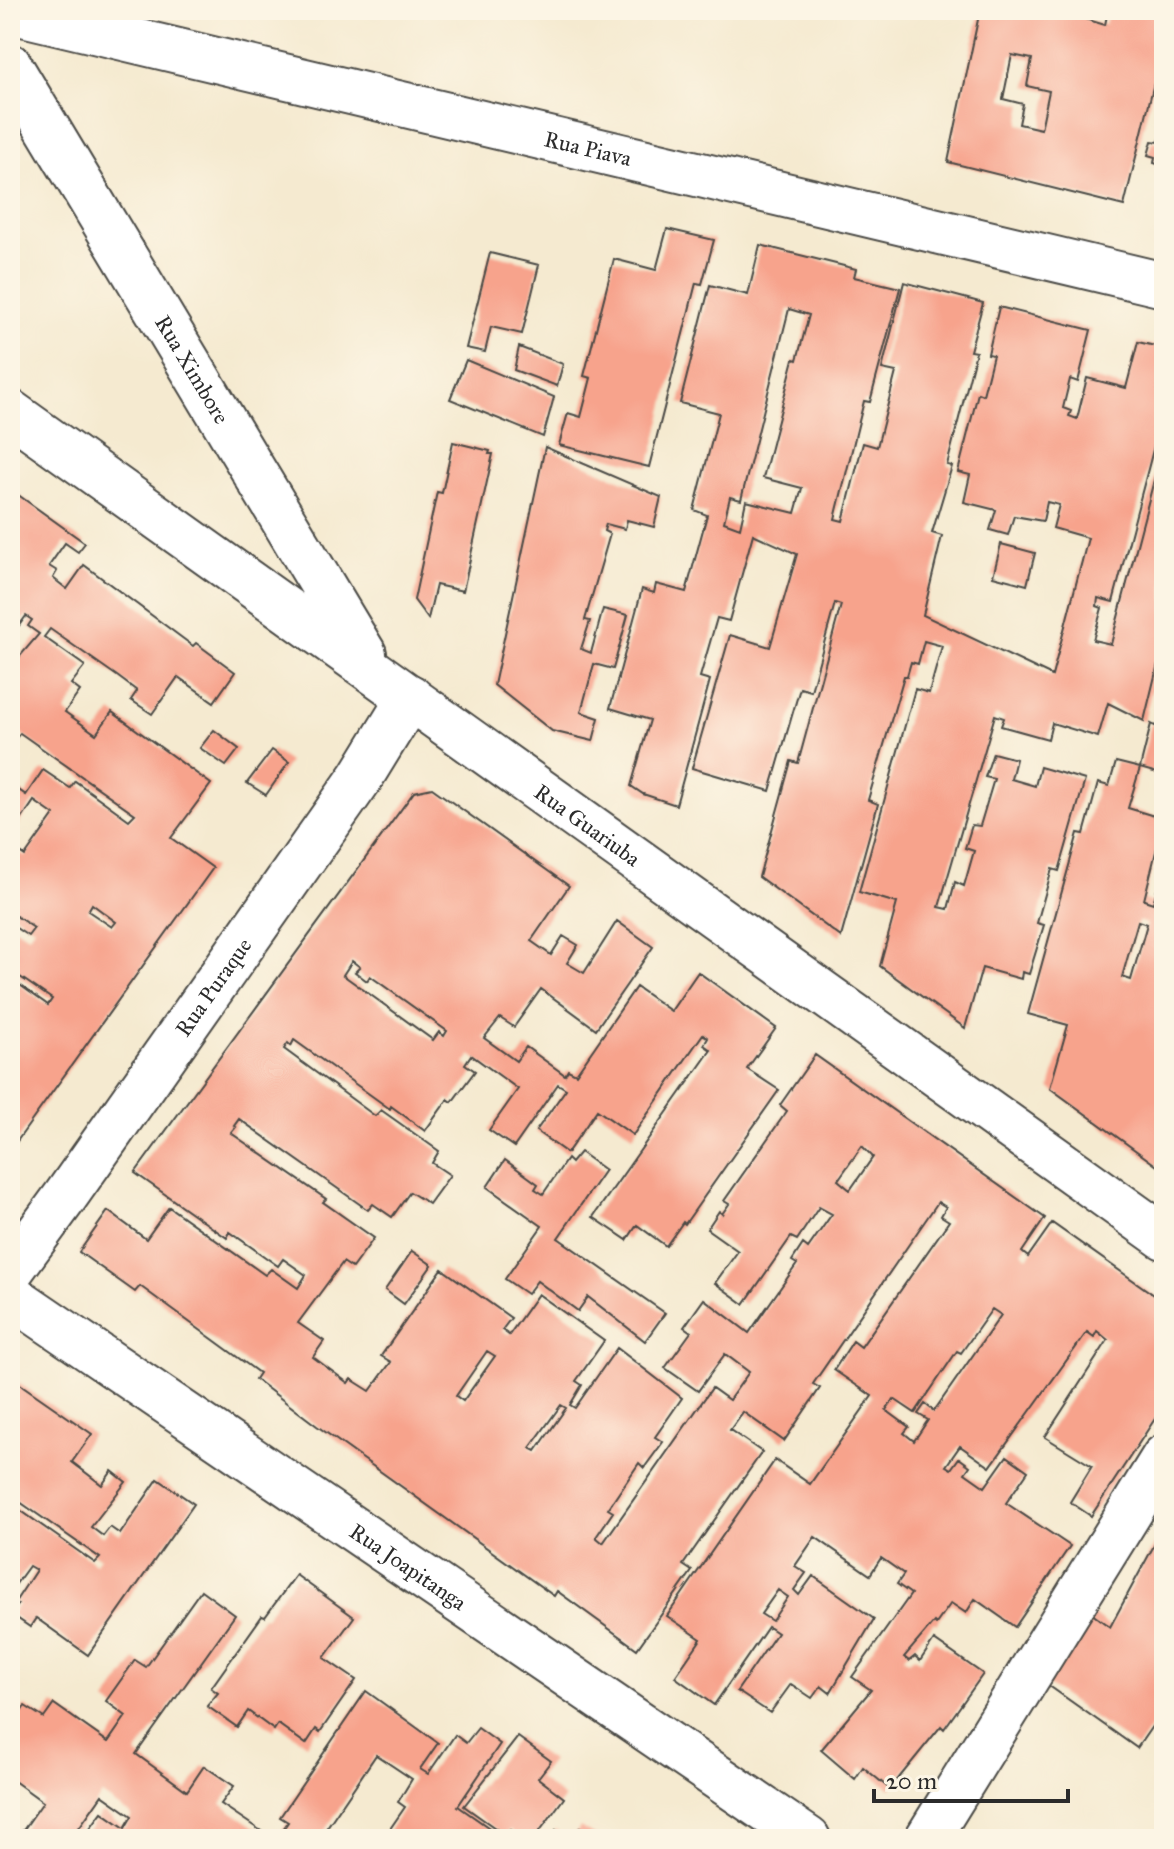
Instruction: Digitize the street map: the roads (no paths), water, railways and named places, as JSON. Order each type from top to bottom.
[{"type":"street","name":"Rua Piava","points":[[10,11],[1164,285]]},
{"type":"street","name":"Rua Ximbore","points":[[10,66],[375,671]]},
{"type":"street","name":"Rua Guariuba","points":[[10,412],[1164,1237]]},
{"type":"street","name":"Rua Puraque","points":[[10,1272],[343,803],[410,697]]},
{"type":"street","name":"Rua Joapitanga","points":[[10,1295],[808,1839]]},
{"type":"street","points":[[927,1839],[1164,1457]]}]
